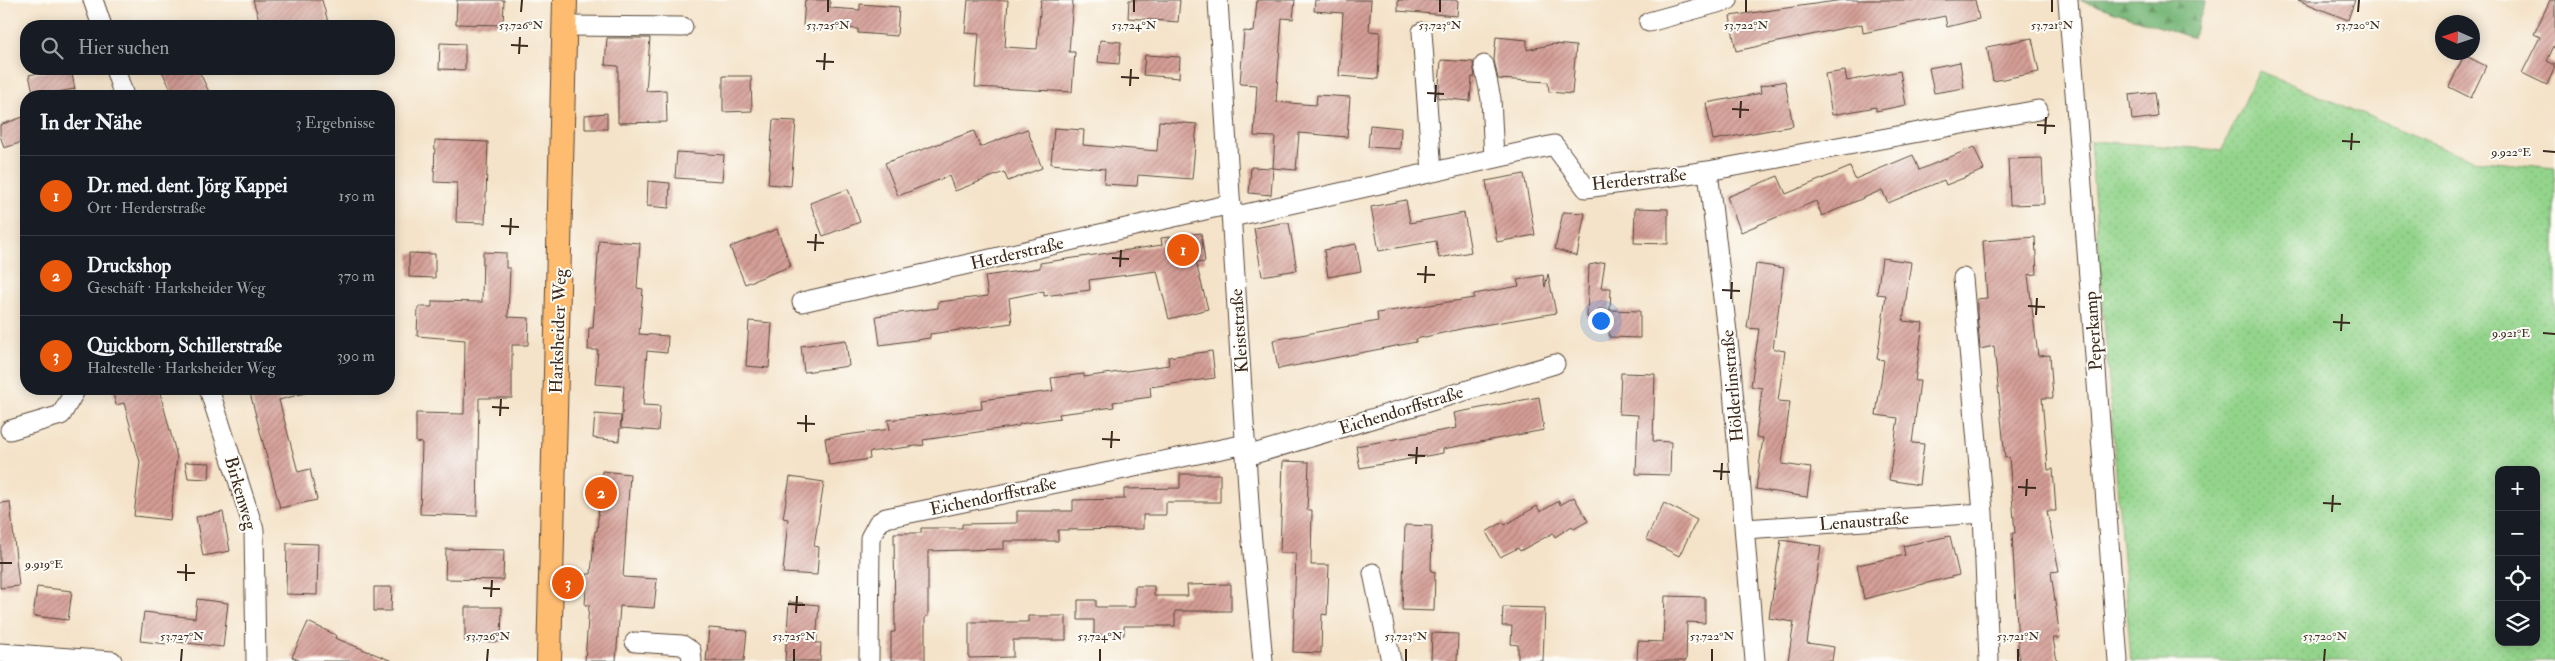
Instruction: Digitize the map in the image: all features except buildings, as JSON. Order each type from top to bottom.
[{"type":"main road","name":"Harksheider Weg","points":[[549,661],[565,0]]},
{"type":"street","points":[[93,0],[100,20]]},
{"type":"street","name":"Kleiststraße","points":[[1218,0],[1260,660]]},
{"type":"street","points":[[1648,22],[1728,0]]},
{"type":"street","name":"Peperkamp","points":[[2068,0],[2118,661]]},
{"type":"street","points":[[565,26],[683,27]]},
{"type":"street","points":[[1422,32],[1432,172]]},
{"type":"street","points":[[1484,65],[1491,99],[1494,158]]},
{"type":"street","points":[[117,75],[122,90]]},
{"type":"street","name":"Herderstraße","points":[[802,302],[1554,145],[1586,188],[1708,170],[2038,110]]},
{"type":"street","name":"Hölderlinstraße","points":[[1708,170],[1731,366],[1755,661]]},
{"type":"street","points":[[1963,278],[1983,513],[1989,661]]},
{"type":"street","name":"Eichendorffstraße","points":[[869,661],[870,538],[878,523],[886,518],[1246,450],[1555,364]]},
{"type":"street","points":[[10,430],[61,415],[73,395]]},
{"type":"street","name":"Birkenweg","points":[[211,395],[254,530],[256,661]]},
{"type":"street","name":"Lenaustraße","points":[[1745,529],[1983,513]]},
{"type":"street","points":[[1373,573],[1391,661]]},
{"type":"street","points":[[635,642],[682,645],[692,652],[692,661]]},
{"type":"street","points":[[0,653],[112,661]]},
{"type":"green space","points":[[2079,0],[2206,0],[2193,38]]},
{"type":"green space","points":[[2259,71],[2473,160],[2555,168],[2555,661],[2131,661],[2090,141],[2222,150]]},
{"type":"place","name":"Dr. med. dent. Jörg Kappei","points":[[1183,250]]},
{"type":"place","name":"Druckshop","points":[[601,493]]},
{"type":"place","name":"Quickborn, Schillerstraße","points":[[568,583]]}]
